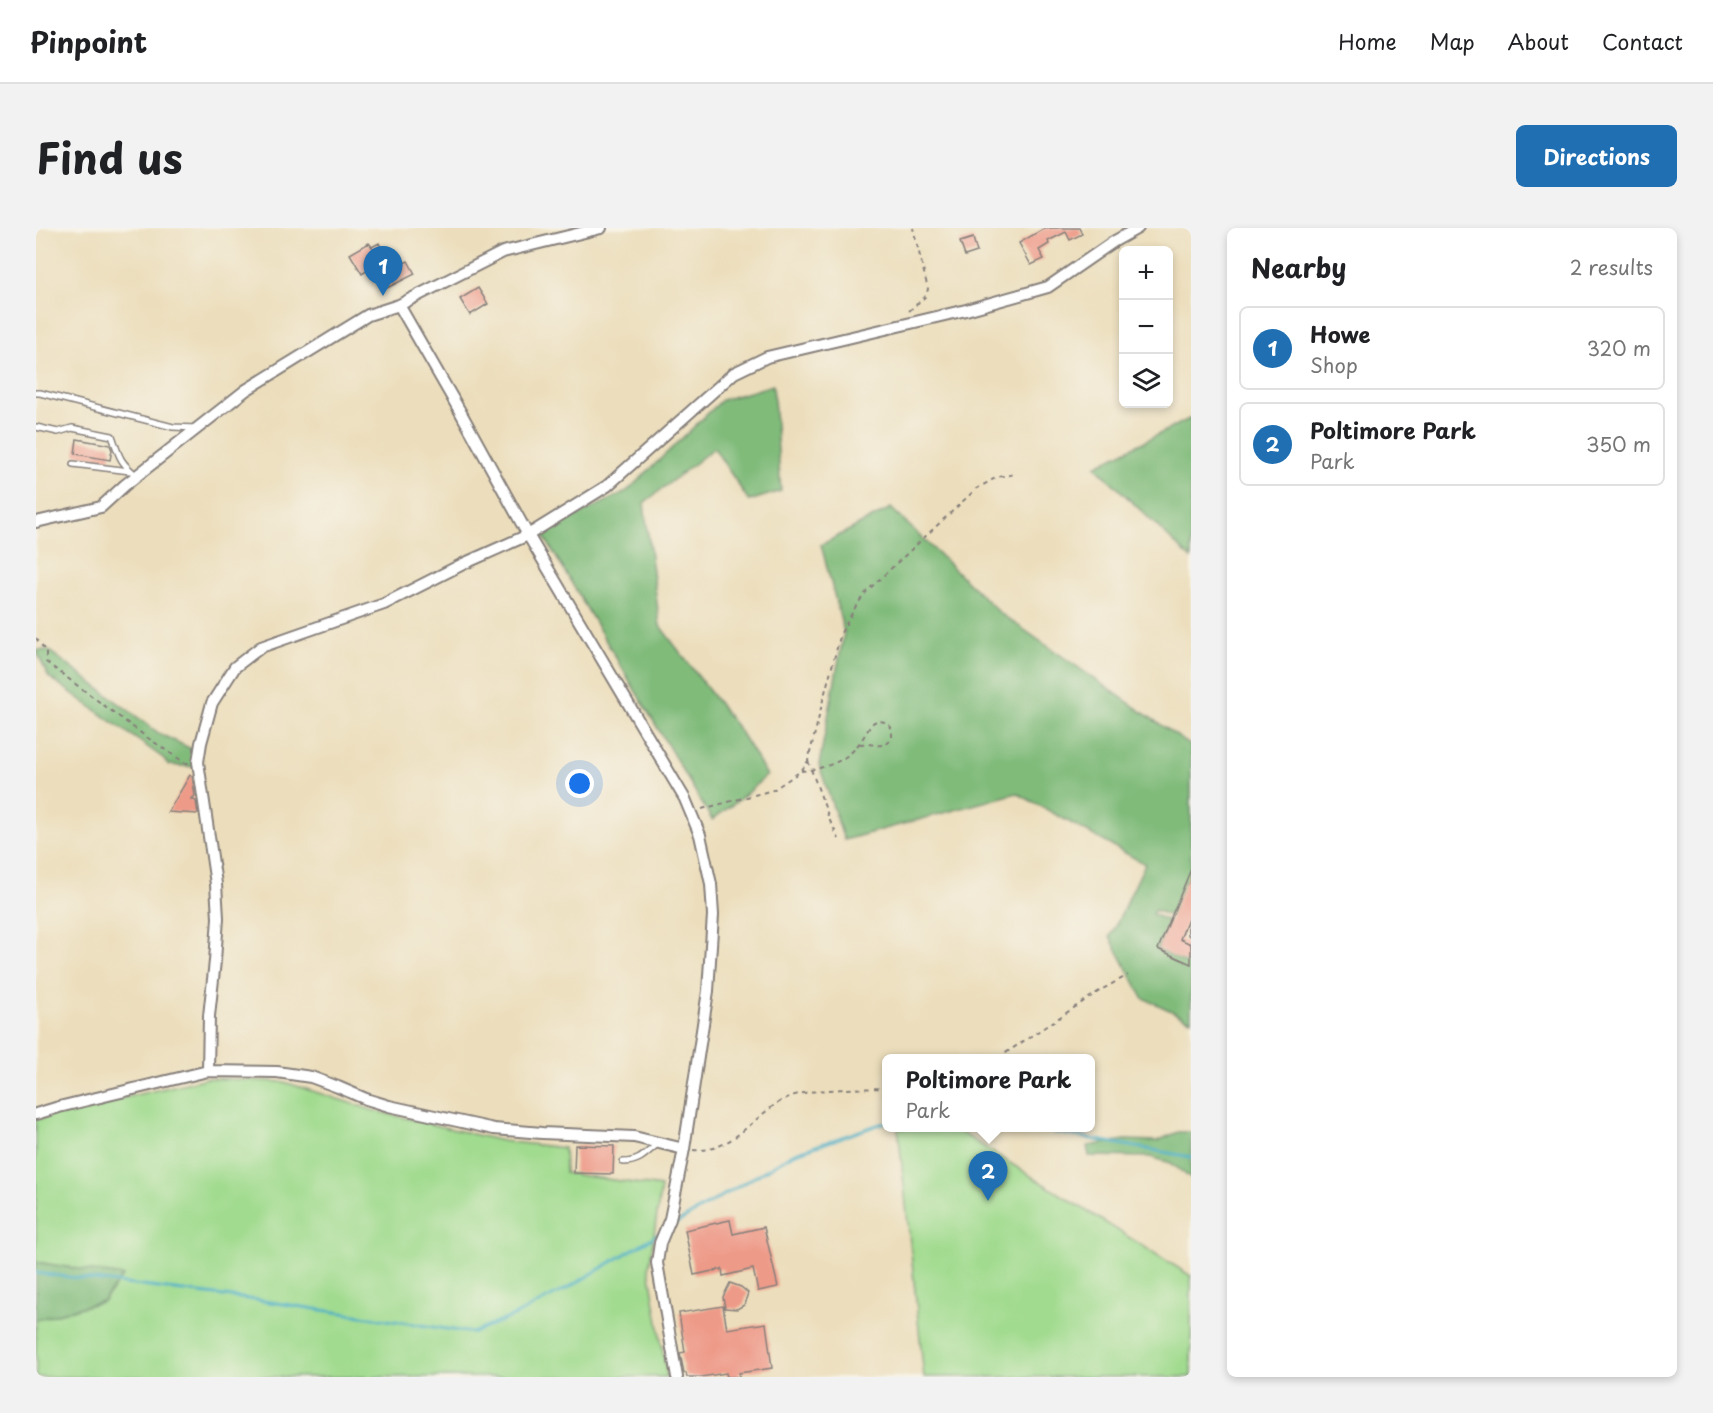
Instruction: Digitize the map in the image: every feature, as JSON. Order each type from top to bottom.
[{"type":"street","points":[[36,522],[101,507],[134,473],[198,428],[246,390],[368,315],[399,305],[503,252],[601,228]]},
{"type":"street","points":[[208,1071],[209,1016],[218,918],[216,884],[198,762],[212,703],[235,667],[261,647],[384,604],[528,534],[608,486],[734,373],[767,357],[966,310],[1048,287],[1113,242],[1138,228]]},
{"type":"street","points":[[399,305],[528,534],[685,799],[699,835],[711,884],[713,915],[708,991],[684,1149],[670,1219],[660,1243],[657,1263],[676,1377]]},
{"type":"street","points":[[36,1114],[208,1071],[277,1072],[311,1077],[366,1100],[494,1129],[634,1137],[684,1149]]},
{"type":"lane","points":[[36,393],[173,427],[198,428]]},
{"type":"lane","points":[[36,427],[58,432],[72,428],[112,436],[118,455],[134,473]]},
{"type":"lane","points":[[73,464],[134,473]]},
{"type":"lane","points":[[623,1162],[634,1162],[642,1158],[660,1142]]},
{"type":"path","points":[[900,326],[901,318],[926,296],[928,289],[913,228]]},
{"type":"path","points":[[690,812],[773,790],[801,771],[808,761],[841,633],[856,606],[867,591],[976,489],[997,477],[1015,474]]},
{"type":"path","points":[[36,638],[46,652],[46,662],[185,763],[198,762]]},
{"type":"path","points":[[801,771],[835,763],[851,753],[874,722],[882,721],[890,725],[892,738],[886,744],[882,746],[859,744]]},
{"type":"path","points":[[808,761],[839,840]]},
{"type":"path","points":[[1005,1054],[1101,990],[1128,975]]},
{"type":"path","points":[[684,1149],[696,1151],[709,1149],[730,1140],[769,1108],[789,1096],[809,1092],[882,1088]]},
{"type":"green space","points":[[773,385],[781,491],[749,501],[714,448],[644,503],[660,626],[739,730],[767,775],[712,820],[542,533],[627,491],[722,400]]},
{"type":"green space","points":[[1191,418],[1191,559],[1095,466]]},
{"type":"green space","points":[[891,508],[1000,613],[1191,746],[1191,883],[1184,881],[1170,916],[1155,910],[1152,914],[1168,921],[1157,950],[1191,966],[1191,1020],[1143,998],[1110,937],[1145,864],[1017,793],[844,840],[819,765],[844,632],[821,545]]},
{"type":"green space","points":[[36,650],[48,650],[160,734],[196,751],[198,767],[168,765],[163,758],[49,677]]},
{"type":"green space","points":[[208,1078],[284,1082],[372,1110],[502,1141],[564,1148],[565,1173],[661,1187],[649,1268],[667,1377],[36,1377],[36,1320],[103,1301],[122,1276],[36,1262],[36,1120]]},
{"type":"green space","points":[[898,1132],[960,1132],[1191,1276],[1191,1377],[924,1377]]},
{"type":"green space","points":[[1178,1132],[1191,1132],[1191,1179],[1171,1163],[1150,1157],[1089,1156],[1087,1146],[1125,1140],[1157,1141]]},
{"type":"green space","points":[[36,1262],[123,1276],[103,1301],[36,1320]]},
{"type":"building","points":[[1045,228],[1079,228],[1082,234],[1070,240],[1066,232],[1048,241],[1049,244],[1039,250],[1044,259],[1031,265],[1019,243]]},
{"type":"building","points":[[973,238],[977,252],[965,256],[960,242]]},
{"type":"building","points":[[369,243],[372,247],[379,243],[393,269],[408,261],[415,274],[387,288],[376,265],[362,274],[350,254]]},
{"type":"building","points":[[478,288],[488,304],[470,315],[460,299]]},
{"type":"building","points":[[77,439],[110,445],[112,450],[110,460],[75,454]]},
{"type":"building","points":[[190,775],[195,796],[191,799],[196,801],[198,814],[168,812]]},
{"type":"building","points":[[1191,869],[1191,912],[1180,939],[1191,944],[1191,964],[1158,949]]},
{"type":"building","points":[[575,1145],[614,1146],[613,1174],[574,1173]]},
{"type":"building","points":[[730,1220],[733,1234],[764,1227],[778,1287],[758,1291],[753,1269],[723,1276],[722,1269],[694,1275],[685,1230]]},
{"type":"building","points":[[730,1283],[741,1287],[748,1293],[744,1305],[737,1309],[725,1308],[723,1297]]},
{"type":"building","points":[[723,1306],[727,1329],[766,1323],[772,1368],[739,1373],[739,1377],[727,1377],[726,1373],[687,1377],[680,1353],[685,1352],[679,1313]]},
{"type":"waterway","points":[[670,1227],[793,1154],[882,1123]]},
{"type":"waterway","points":[[1053,1132],[1191,1157]]},
{"type":"waterway","points":[[36,1273],[257,1300],[473,1333],[516,1315],[566,1289],[662,1232]]},
{"type":"place","name":"Howe","points":[[383,296]]},
{"type":"place","name":"Poltimore Park","points":[[988,1201]]}]
